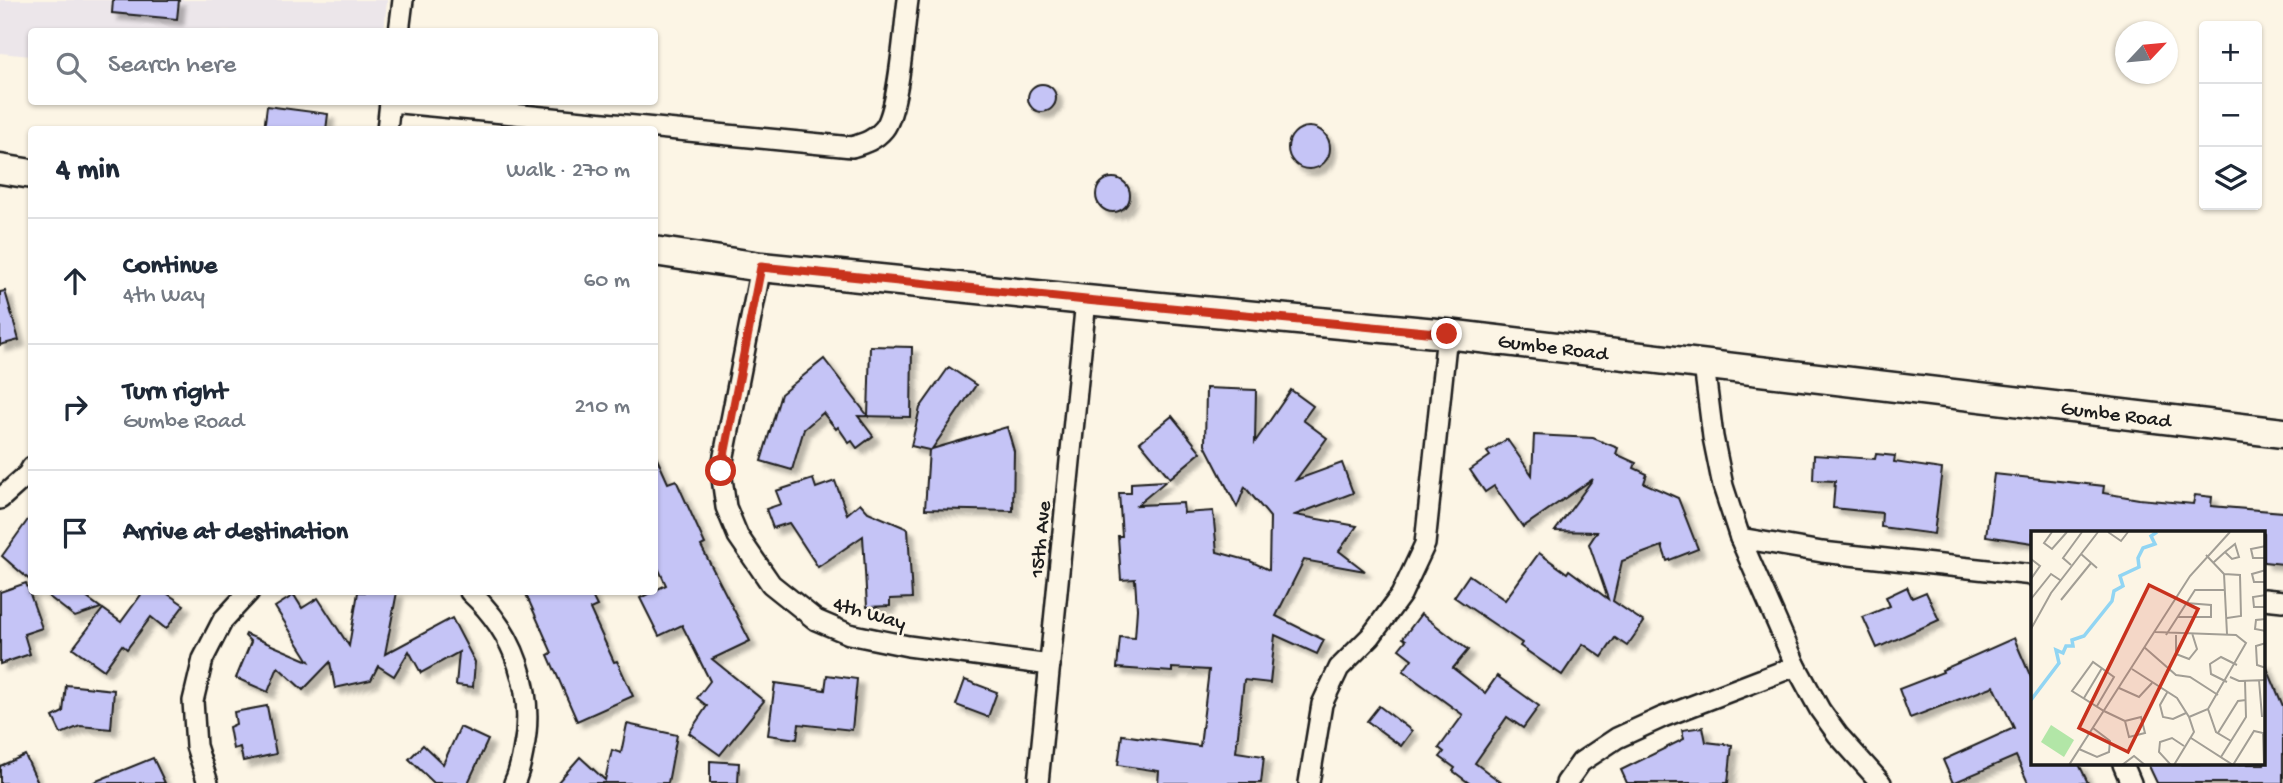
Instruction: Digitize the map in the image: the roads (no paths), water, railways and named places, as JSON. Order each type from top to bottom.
[{"type":"street","points":[[400,28],[403,0]]},
{"type":"street","points":[[658,128],[852,147],[871,141],[886,127],[894,110],[908,0]]},
{"type":"street","points":[[387,126],[390,105]]},
{"type":"street","points":[[421,105],[636,126]]},
{"type":"street","points":[[0,169],[28,173]]},
{"type":"street","name":"Gumbe Road","points":[[658,252],[761,267],[1447,334],[2283,433]]},
{"type":"street","name":"4th Way","points":[[761,267],[721,471],[726,507],[738,536],[771,584],[816,620],[849,634],[908,646],[1050,665]]},
{"type":"street","name":"15th Ave","points":[[1038,783],[1086,300]]},
{"type":"street","points":[[1309,783],[1322,704],[1339,668],[1371,636],[1401,595],[1425,544],[1447,334]]},
{"type":"street","points":[[1704,365],[1713,437],[1723,486],[1740,538],[1796,666],[1820,709],[1881,783]]},
{"type":"street","points":[[0,499],[28,474]]},
{"type":"street","points":[[1740,538],[1822,552],[2031,575]]},
{"type":"street","points":[[208,783],[195,746],[194,701],[198,680],[203,659],[223,620],[246,595]]},
{"type":"street","points":[[474,595],[489,608],[512,646],[526,688],[527,731],[514,783]]},
{"type":"street","points":[[1566,783],[1581,762],[1617,737],[1796,666]]},
{"type":"street","points":[[2124,766],[2131,783]]}]
